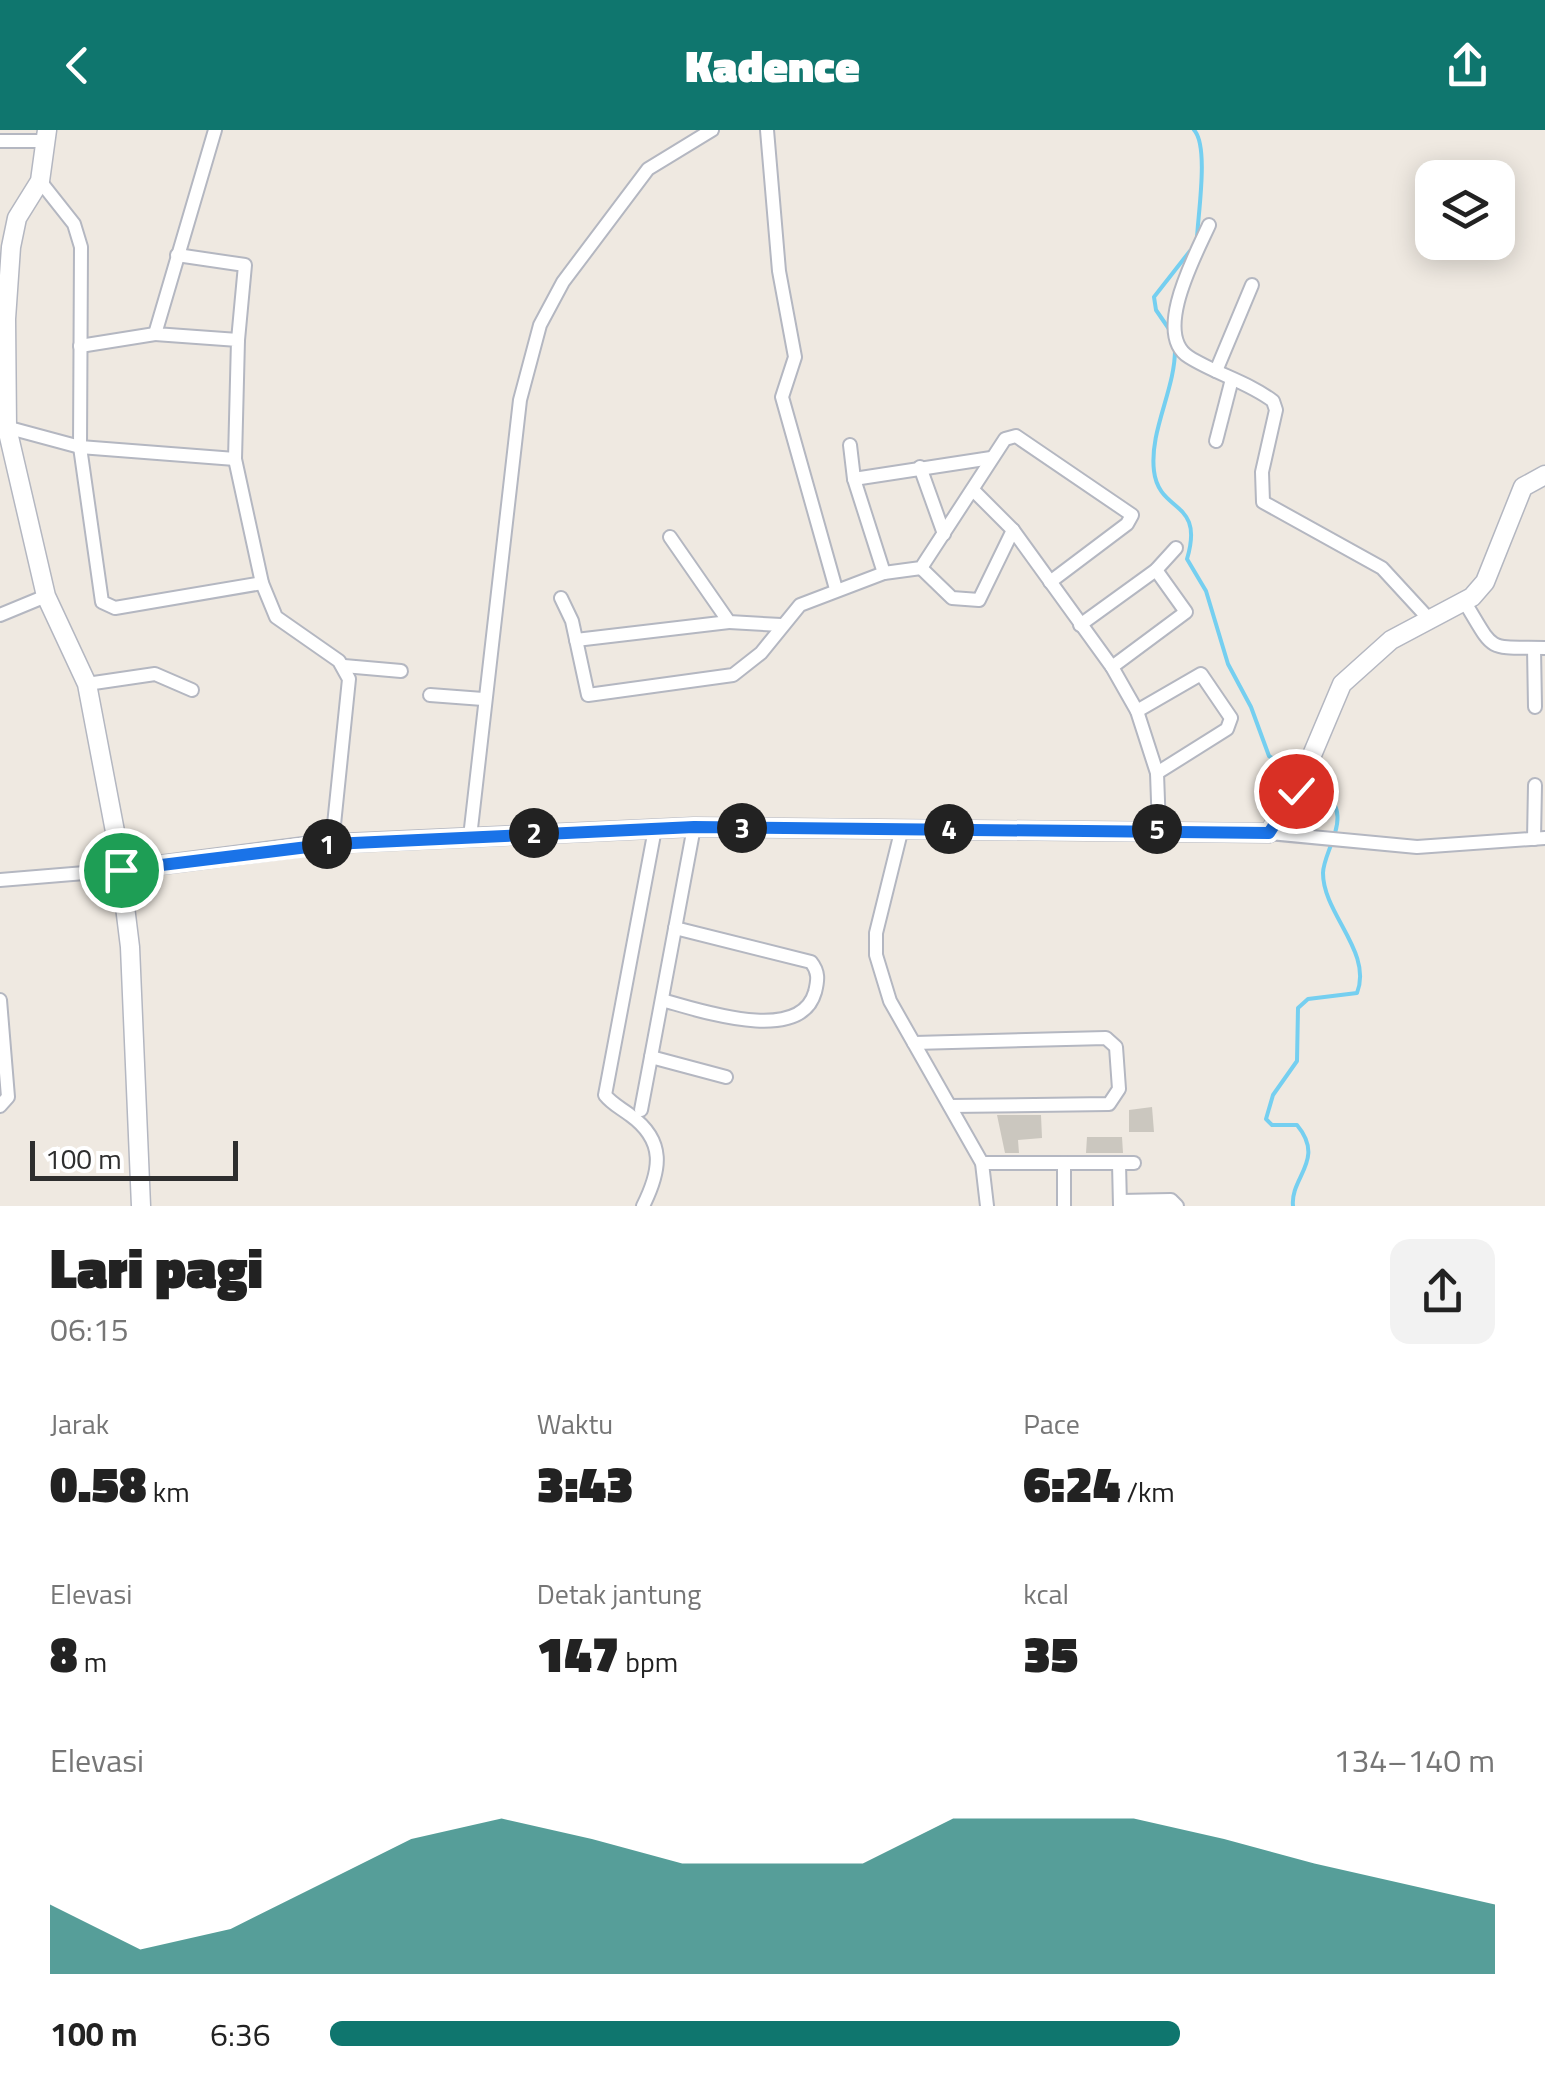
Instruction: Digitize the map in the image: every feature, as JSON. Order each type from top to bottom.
[{"type":"street","points":[[156,334],[214,130]]},
{"type":"street","points":[[470,837],[520,400],[540,326],[563,282],[648,169],[712,130]]},
{"type":"street","points":[[767,130],[779,271],[795,357],[782,397],[836,589]]},
{"type":"street","points":[[0,141],[46,136],[40,181],[17,218],[11,247],[4,427],[46,596],[87,684],[121,870],[134,1005],[141,1206]]},
{"type":"street","points":[[40,181],[74,224],[81,247],[80,448],[99,596],[105,606],[262,584]]},
{"type":"street","points":[[1209,226],[1181,288],[1174,332],[1184,354],[1274,400],[1276,410],[1262,472],[1263,502],[1382,568],[1429,618]]},
{"type":"street","points":[[177,256],[245,265],[238,340],[235,459],[270,607],[283,625],[344,666],[401,672]]},
{"type":"street","points":[[1216,371],[1252,285]]},
{"type":"street","points":[[80,346],[156,334],[238,340]]},
{"type":"street","points":[[1216,441],[1232,378]]},
{"type":"street","points":[[4,427],[80,448],[235,459]]},
{"type":"street","points":[[562,598],[588,695],[733,675],[761,654],[780,624],[800,605],[884,573],[920,568],[974,491],[1005,438],[1026,440],[1132,515],[1127,524],[1050,582]]},
{"type":"street","points":[[850,446],[854,479],[884,573]]},
{"type":"street","points":[[854,479],[990,458]]},
{"type":"street","points":[[920,467],[944,534]]},
{"type":"street","points":[[1269,833],[1300,782],[1342,684],[1391,640],[1464,601],[1486,582],[1523,487],[1545,475]]},
{"type":"street","points":[[974,491],[1012,530],[1112,666],[1138,711],[1156,773],[1159,829]]},
{"type":"street","points":[[920,568],[952,598],[979,600],[1012,530]]},
{"type":"street","points":[[670,537],[728,622]]},
{"type":"street","points":[[1080,624],[1156,570],[1176,548]]},
{"type":"street","points":[[1112,666],[1186,612],[1156,570]]},
{"type":"street","points":[[0,615],[46,596]]},
{"type":"street","points":[[1464,601],[1490,645],[1501,650],[1539,648],[1535,707]]},
{"type":"street","points":[[576,640],[728,622],[780,624]]},
{"type":"street","points":[[332,844],[349,688],[344,666]]},
{"type":"street","points":[[87,684],[155,674],[192,690]]},
{"type":"street","points":[[1138,711],[1200,674],[1231,718],[1227,729],[1156,773]]},
{"type":"street","points":[[430,695],[483,699]]},
{"type":"street","points":[[0,880],[121,870],[332,844],[694,827],[1159,829],[1269,833],[1417,847],[1540,839],[1535,785]]},
{"type":"street","points":[[641,1110],[694,827]]},
{"type":"street","points":[[643,1206],[660,1164],[656,1144],[646,1127],[605,1095],[654,828]]},
{"type":"street","points":[[902,828],[876,932],[876,955],[890,1001],[982,1162],[987,1206]]},
{"type":"street","points":[[662,1000],[761,1022],[804,1008],[813,1000],[818,980],[811,962],[675,928]]},
{"type":"street","points":[[0,1000],[8,1097],[0,1106]]},
{"type":"street","points":[[914,1044],[1106,1038],[1116,1047],[1119,1089],[1109,1104],[950,1106]]},
{"type":"street","points":[[651,1058],[726,1077]]},
{"type":"street","points":[[982,1162],[1134,1164]]},
{"type":"street","points":[[1064,1163],[1064,1206]]},
{"type":"street","points":[[1119,1163],[1120,1204],[1171,1200],[1177,1206]]},
{"type":"building","points":[[1152,1107],[1154,1132],[1129,1132],[1129,1110]]},
{"type":"building","points":[[997,1115],[1041,1115],[1042,1138],[1018,1140],[1019,1153],[1005,1153]]},
{"type":"building","points":[[1087,1137],[1122,1137],[1123,1153],[1086,1153]]},
{"type":"waterway","points":[[1194,130],[1202,165],[1197,238]]},
{"type":"waterway","points":[[1169,329],[1156,310],[1154,297],[1190,251]]},
{"type":"waterway","points":[[1175,347],[1155,440],[1154,471],[1164,494],[1186,516],[1191,540],[1187,559],[1206,591],[1228,664],[1251,707],[1269,756],[1297,776]]},
{"type":"waterway","points":[[1305,781],[1336,808],[1335,833]]},
{"type":"waterway","points":[[1293,1206],[1296,1186],[1308,1158],[1305,1137],[1297,1125],[1272,1125],[1266,1119],[1273,1095],[1297,1061],[1298,1008],[1308,999],[1357,993],[1360,978],[1353,948],[1325,888],[1323,869],[1332,842]]},
{"type":"route","points":[[121,870],[160,862],[332,844],[694,827],[1269,833],[1296,791]]}]
